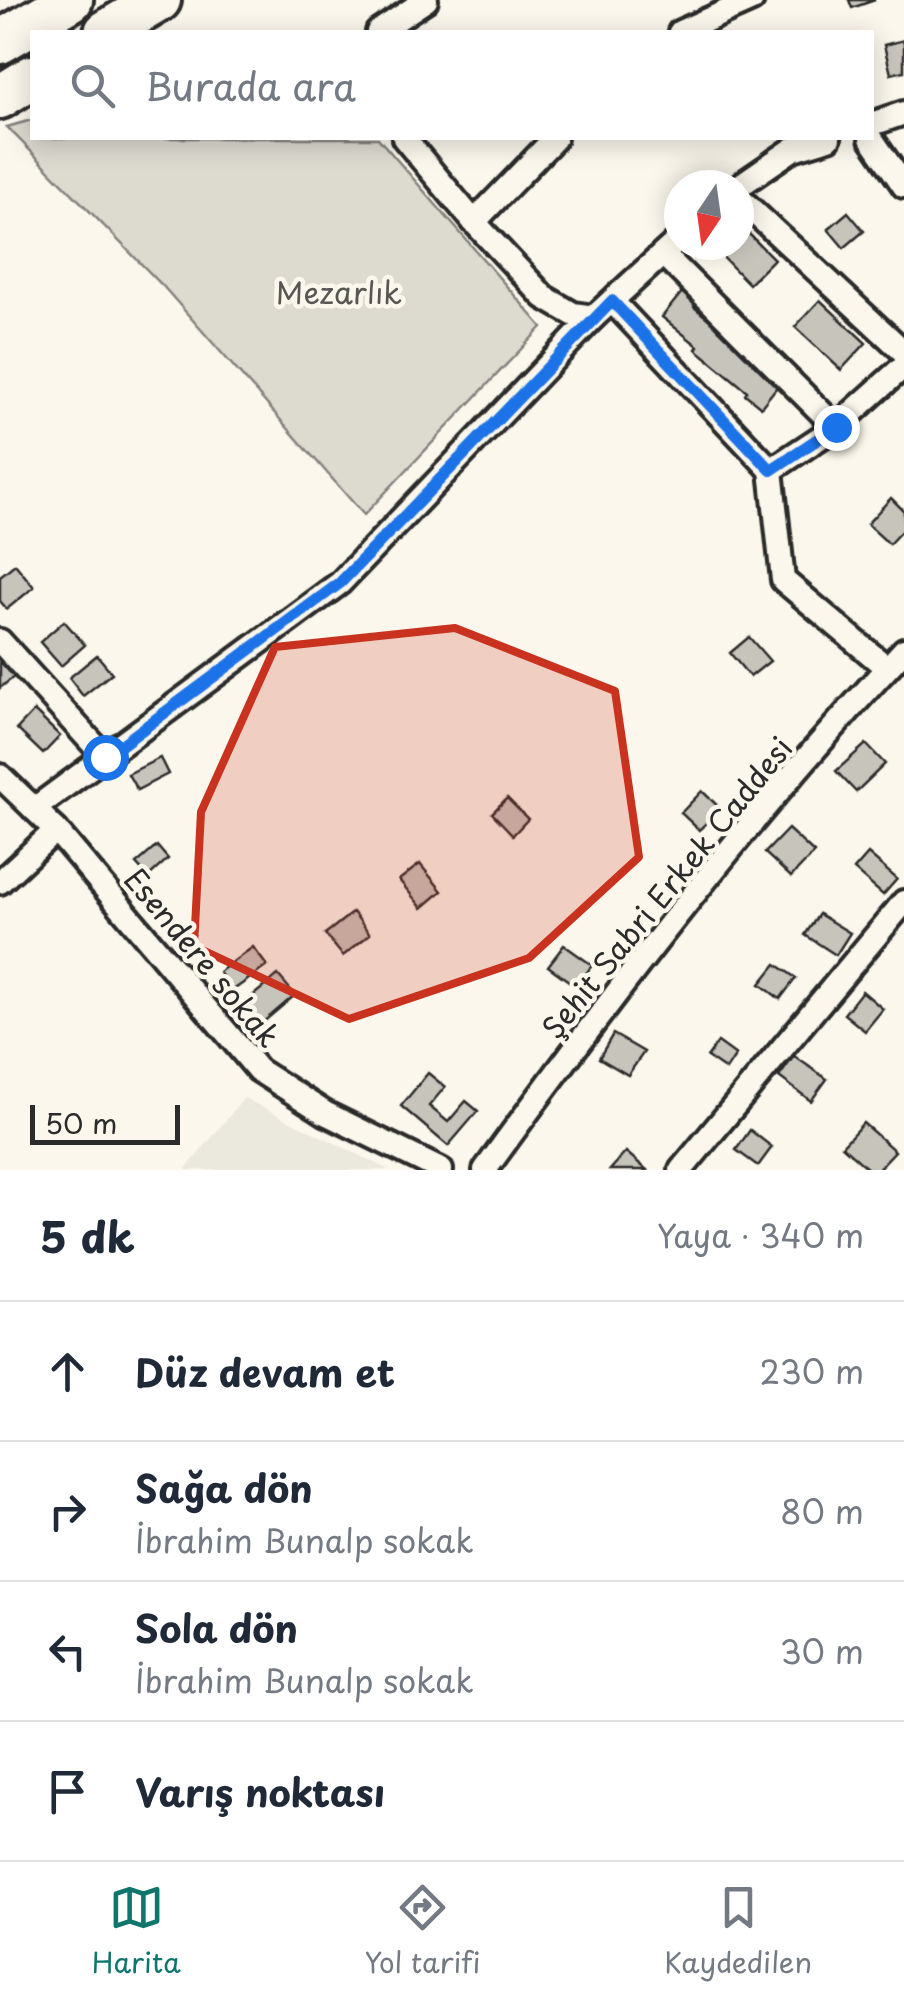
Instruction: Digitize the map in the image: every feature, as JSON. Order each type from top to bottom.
[{"type":"highway","points":[[0,42],[70,0]]},
{"type":"highway","points":[[109,30],[159,0]]},
{"type":"street","points":[[381,30],[426,0]]},
{"type":"street","points":[[684,30],[752,0]]},
{"type":"street","points":[[874,123],[904,113]]},
{"type":"street","points":[[406,140],[474,222],[544,296],[573,314],[594,317]]},
{"type":"street","points":[[474,222],[552,140]]},
{"type":"street","points":[[754,176],[793,149],[822,140]]},
{"type":"street","points":[[873,140],[904,186]]},
{"type":"street","points":[[754,212],[904,352]]},
{"type":"street","points":[[34,809],[340,583],[594,317],[664,253]]},
{"type":"street","points":[[684,260],[836,427]]},
{"type":"street","points":[[612,301],[771,470],[783,580],[887,668]]},
{"type":"street","points":[[771,470],[836,427],[904,366]]},
{"type":"street","points":[[0,642],[105,757]]},
{"type":"street","name":"Şehit Sabri Erkek Caddesi","points":[[485,1170],[600,1013],[835,723],[904,650]]},
{"type":"street","name":"Esendere sokak","points":[[0,776],[56,830],[258,1070],[325,1113],[441,1170]]},
{"type":"street","points":[[0,882],[56,830]]},
{"type":"street","points":[[681,1170],[904,902]]},
{"type":"highlighted area","points":[[455,628],[615,691],[639,857],[529,958],[349,1019],[194,946],[201,812],[275,647]]},
{"type":"shaded area","points":[[244,1098],[389,1170],[185,1170]]},
{"type":"green space","name":"Mezarlık","points":[[30,121],[30,140],[380,140],[542,327],[364,515],[162,285],[7,127]]},
{"type":"building","points":[[849,0],[875,0],[852,8]]},
{"type":"building","points":[[904,40],[904,71],[891,74],[884,45]]},
{"type":"building","points":[[848,212],[864,231],[844,248],[828,229]]},
{"type":"building","points":[[754,239],[774,259],[749,284],[726,260],[754,260]]},
{"type":"building","points":[[682,292],[780,383],[761,407],[662,317]]},
{"type":"building","points":[[820,300],[866,343],[841,370],[795,327]]},
{"type":"building","points":[[891,498],[904,511],[904,528],[889,544],[867,524]]},
{"type":"building","points":[[15,564],[34,587],[7,609],[0,601],[0,576]]},
{"type":"building","points":[[64,621],[85,645],[61,666],[40,642]]},
{"type":"building","points":[[749,637],[770,661],[750,677],[730,653]]},
{"type":"building","points":[[97,655],[112,673],[83,696],[69,678]]},
{"type":"building","points":[[0,658],[15,676],[0,688]]},
{"type":"building","points":[[34,711],[60,736],[43,754],[17,729]]},
{"type":"building","points":[[866,744],[885,764],[856,792],[836,771]]},
{"type":"building","points":[[160,758],[168,774],[137,790],[128,774]]},
{"type":"building","points":[[702,791],[721,809],[699,830],[681,813]]},
{"type":"building","points":[[507,798],[528,819],[513,835],[492,813]]},
{"type":"building","points":[[788,829],[814,853],[791,877],[765,853]]},
{"type":"building","points":[[157,846],[168,859],[148,877],[136,864]]},
{"type":"building","points":[[868,854],[897,879],[883,895],[854,870]]},
{"type":"building","points":[[420,864],[442,891],[422,908],[399,880]]},
{"type":"building","points":[[353,912],[370,934],[343,956],[325,934]]},
{"type":"building","points":[[819,914],[850,933],[836,955],[805,935]]},
{"type":"building","points":[[564,945],[592,965],[577,987],[548,966]]},
{"type":"building","points":[[253,947],[267,966],[232,991],[219,972]]},
{"type":"building","points":[[776,964],[796,978],[780,999],[760,984]]},
{"type":"building","points":[[278,975],[295,995],[261,1024],[244,1003]]},
{"type":"building","points":[[862,991],[883,1009],[865,1031],[844,1014]]},
{"type":"building","points":[[613,1034],[644,1052],[628,1075],[599,1058]]},
{"type":"building","points":[[718,1042],[736,1055],[726,1070],[707,1057]]},
{"type":"building","points":[[794,1056],[827,1079],[811,1101],[779,1077]]},
{"type":"building","points":[[428,1073],[445,1087],[429,1106],[448,1122],[466,1101],[478,1111],[448,1146],[401,1106]]},
{"type":"building","points":[[863,1123],[895,1151],[877,1170],[869,1170],[842,1146]]},
{"type":"building","points":[[750,1130],[772,1147],[758,1166],[736,1150]]},
{"type":"building","points":[[626,1152],[647,1170],[610,1170]]},
{"type":"route","points":[[105,757],[340,583],[612,301],[771,470],[836,427]]}]
